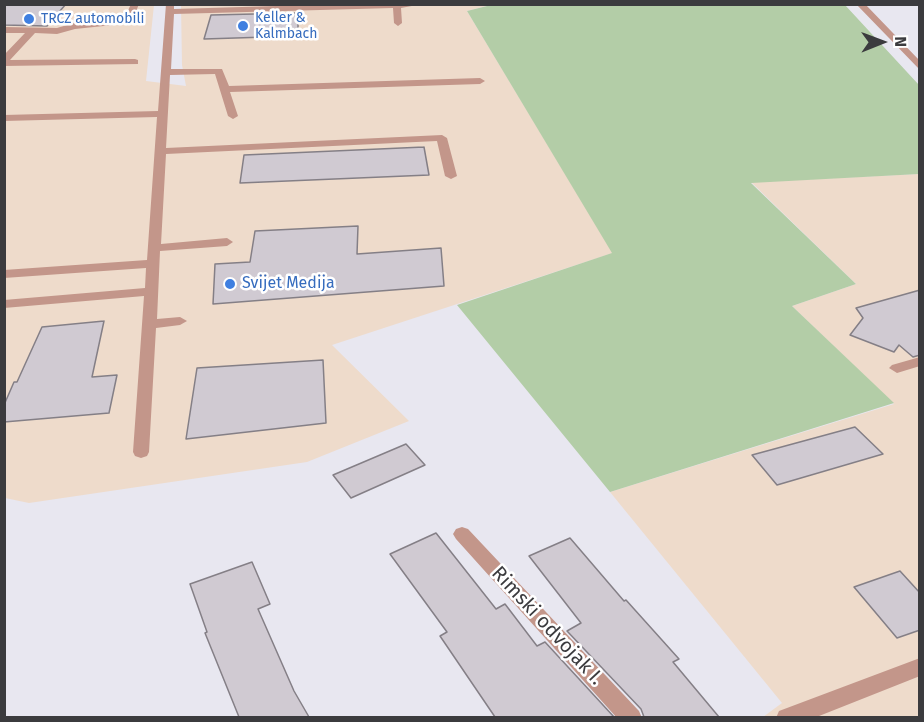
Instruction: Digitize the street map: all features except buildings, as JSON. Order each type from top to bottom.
[{"type":"street","points":[[4,30],[57,32],[74,26],[110,23],[130,17],[135,4]]},
{"type":"street","points":[[141,452],[170,8],[413,4]]},
{"type":"street","points":[[860,4],[920,67]]},
{"type":"street","points":[[397,5],[398,23]]},
{"type":"street","points":[[4,62],[32,31]]},
{"type":"street","points":[[4,62],[135,62]]},
{"type":"street","points":[[165,72],[219,71],[233,116]]},
{"type":"street","points":[[225,89],[480,81]]},
{"type":"street","points":[[4,118],[163,114]]},
{"type":"street","points":[[162,151],[442,138],[451,176]]},
{"type":"street","points":[[156,248],[226,242]]},
{"type":"street","points":[[4,274],[154,263]]},
{"type":"street","points":[[4,304],[153,291]]},
{"type":"street","points":[[150,324],[180,321]]},
{"type":"street","points":[[897,368],[920,361]]},
{"type":"street","name":"Rimski odvojak I.","points":[[462,534],[632,717]]},
{"type":"street","points":[[787,717],[920,668]]},
{"type":"shaded area","points":[[4,5],[154,5],[146,81],[186,86],[182,65],[181,5],[491,5],[467,11],[613,253],[332,345],[409,421],[307,462],[29,503],[5,498]]},
{"type":"shaded area","points":[[919,174],[919,717],[763,717],[782,703],[610,492],[894,404],[792,306],[856,284],[751,182]]},
{"type":"green space","points":[[491,5],[845,5],[919,85],[919,174],[751,183],[856,284],[792,306],[894,403],[610,492],[457,305],[612,253],[467,11]]},
{"type":"place","name":"TRCZ automobili","points":[[29,19]]},
{"type":"place","name":"Keller & Kalmbach","points":[[243,26]]},
{"type":"place","name":"Svijet Medija","points":[[230,284]]}]
